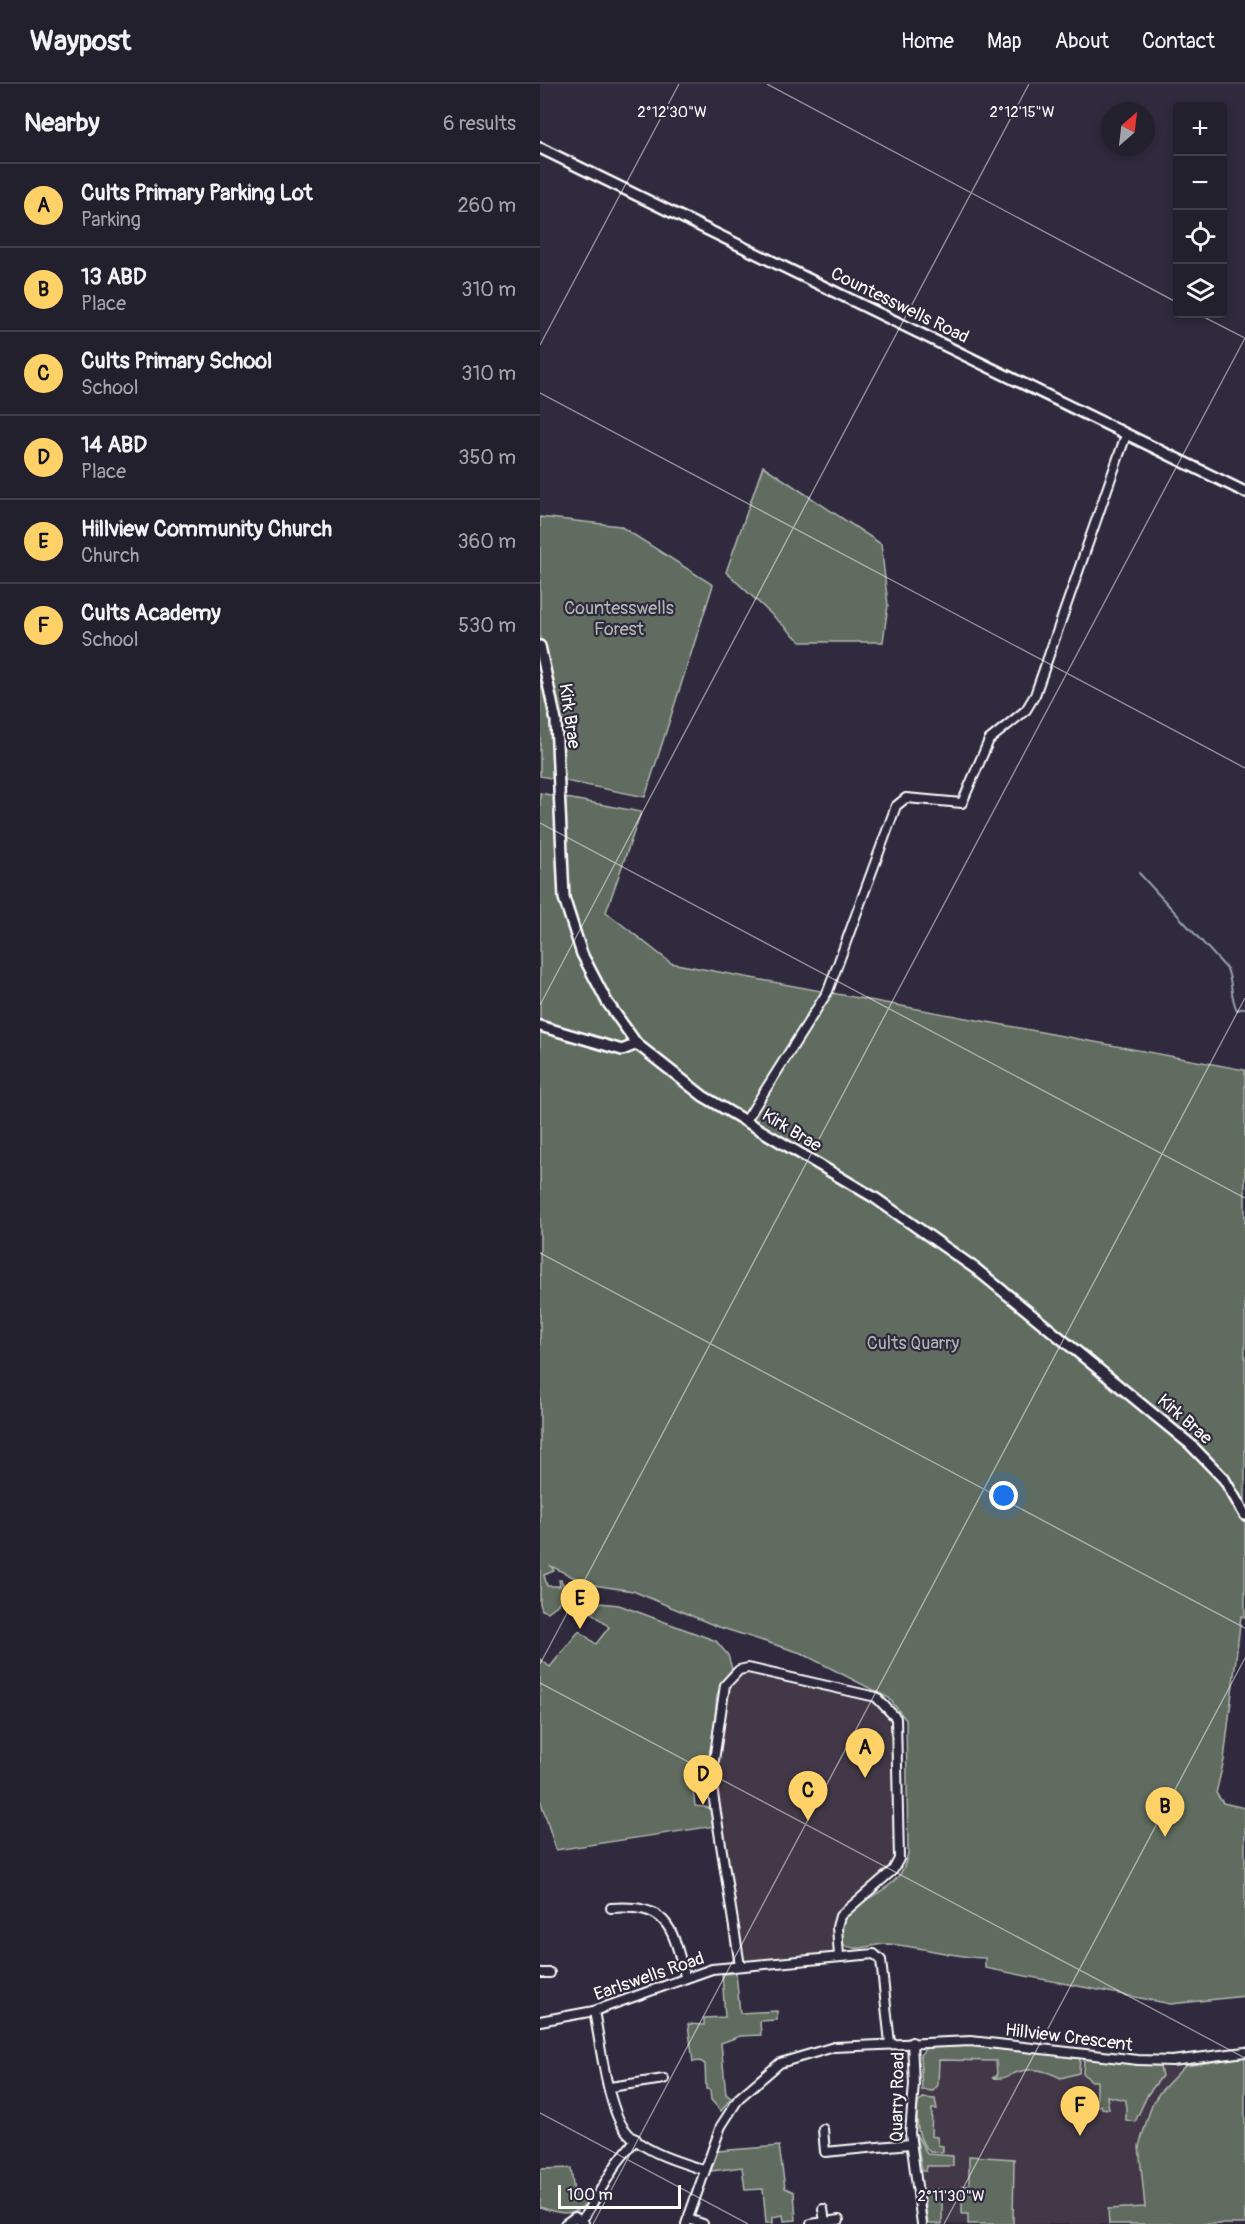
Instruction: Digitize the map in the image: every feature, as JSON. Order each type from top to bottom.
[{"type":"street","name":"Countesswells Road","points":[[540,148],[1245,492]]},
{"type":"street","points":[[745,1122],[828,991],[896,806],[906,798],[962,803],[988,740],[1030,706],[1126,435]]},
{"type":"street","name":"Kirk Brae","points":[[540,646],[556,721],[564,898],[582,954],[607,1002],[637,1044],[703,1096],[875,1198],[976,1269],[1183,1438],[1224,1479],[1245,1515]]},
{"type":"street","points":[[540,1026],[621,1050],[637,1044]]},
{"type":"street","points":[[740,1966],[711,1781],[724,1685],[739,1670],[748,1668],[876,1697],[896,1718],[899,1859],[893,1870],[840,1916],[837,1927],[839,1956]]},
{"type":"street","points":[[611,1908],[643,1908],[666,1923],[676,1941],[685,1976]]},
{"type":"street","name":"Earlswells Road","points":[[540,2021],[594,2011],[685,1976],[712,1969],[874,1954],[881,1960],[890,2043]]},
{"type":"street","points":[[540,1973],[550,1973]]},
{"type":"street","points":[[594,2011],[614,2105],[623,2127],[636,2139],[657,2152],[704,2170]]},
{"type":"street","name":"Hillview Crescent","points":[[687,2221],[704,2170],[729,2111],[739,2098],[780,2063],[834,2047],[971,2040],[1138,2060],[1172,2061],[1245,2052]]},
{"type":"street","name":"Quarry Road","points":[[912,2042],[914,2084],[910,2144],[922,2224]]},
{"type":"street","points":[[610,2087],[664,2079]]},
{"type":"street","points":[[823,2129],[825,2152],[910,2144]]},
{"type":"street","points":[[565,2224],[571,2218],[583,2222],[617,2163],[636,2139]]},
{"type":"street","points":[[823,2209],[825,2222]]},
{"type":"street","points":[[811,2224],[839,2220]]},
{"type":"street","points":[[687,2221],[703,2224]]},
{"type":"shaded area","points":[[748,1668],[876,1697],[896,1718],[899,1859],[840,1916],[839,1956],[740,1966],[711,1781],[721,1697],[731,1676]]},
{"type":"shaded area","points":[[927,2047],[998,2048],[1160,2066],[1185,2066],[1245,2057],[1245,2224],[928,2224],[916,2138],[921,2083],[920,2055]]},
{"type":"green space","points":[[763,466],[881,544],[888,605],[883,642],[801,642],[726,572]]},
{"type":"green space","name":"Countesswells Forest","points":[[540,517],[620,526],[713,585],[645,797],[540,776]]},
{"type":"green space","name":"Cults Quarry","points":[[540,793],[641,812],[606,912],[671,963],[1245,1070],[1245,1617],[1241,1616],[1224,1760],[1216,1793],[1223,1803],[1245,1808],[1245,1996],[1171,2004],[985,1968],[985,1958],[887,1944],[852,1948],[841,1943],[842,1929],[851,1910],[896,1879],[904,1867],[908,1853],[906,1720],[889,1698],[801,1653],[716,1626],[633,1591],[587,1584],[551,1566],[554,1571],[544,1575],[547,1586],[560,1586],[559,1580],[561,1580],[566,1590],[557,1605],[548,1612],[542,1610],[540,1603]]},
{"type":"green space","points":[[573,1590],[590,1602],[619,1605],[716,1641],[728,1655],[732,1669],[724,1679],[717,1695],[708,1788],[693,1788],[695,1806],[711,1808],[715,1826],[556,1850],[540,1799],[540,1659],[550,1667],[579,1631],[596,1644],[609,1627],[592,1613],[595,1609]]},
{"type":"green space","points":[[736,1973],[740,2013],[777,2011],[777,2020],[760,2021],[761,2035],[740,2036],[721,2043],[726,2094],[731,2098],[721,2111],[711,2100],[710,2090],[706,2089],[705,2064],[700,2061],[693,2062],[688,2024],[704,2025],[704,2018],[725,2017],[722,1974]]},
{"type":"green space","points":[[960,2045],[1080,2058],[1079,2073],[1061,2078],[1045,2071],[1028,2070],[992,2078],[997,2076],[996,2061],[939,2060],[938,2085],[933,2091],[922,2090],[920,2055],[927,2047]]},
{"type":"green space","points":[[1245,2057],[1245,2224],[1109,2224],[1108,2209],[1145,2207],[1139,2146],[1152,2104],[1160,2092],[1185,2066]]},
{"type":"green space","points":[[1084,2059],[1160,2066],[1162,2076],[1148,2094],[1135,2122],[1126,2120],[1126,2100],[1107,2096],[1109,2109],[1102,2108],[1101,2105],[1097,2107],[1097,2081],[1092,2081],[1083,2074]]},
{"type":"green space","points":[[923,2098],[935,2099],[937,2109],[932,2109],[931,2136],[937,2137],[938,2145],[943,2146],[943,2152],[930,2152],[922,2142],[917,2122],[917,2109],[918,2103]]},
{"type":"green space","points":[[916,2134],[927,2154],[953,2156],[953,2166],[927,2166],[926,2171],[922,2171]]},
{"type":"green space","points":[[779,2146],[785,2188],[794,2192],[796,2220],[784,2221],[783,2215],[773,2217],[773,2223],[766,2223],[763,2189],[745,2190],[742,2167],[711,2171],[717,2151]]},
{"type":"green space","points":[[969,2156],[1014,2159],[1013,2224],[968,2224],[968,2214],[962,2214],[962,2186],[969,2186]]},
{"type":"green space","points":[[571,2168],[574,2193],[589,2200],[578,2210],[566,2213],[540,2207],[540,2169]]},
{"type":"green space","points":[[943,2189],[947,2193],[942,2193],[942,2224],[928,2224],[924,2195],[929,2190]]},
{"type":"waterway","points":[[1139,873],[1227,969],[1237,1010],[1245,1008]]},
{"type":"place","name":"Hillview Community Church","points":[[580,1629]]},
{"type":"place","name":"Cults Primary Parking Lot","points":[[865,1778]]},
{"type":"place","name":"14 ABD","points":[[703,1805]]},
{"type":"place","name":"Cults Primary School","points":[[808,1821]]},
{"type":"place","name":"13 ABD","points":[[1165,1837]]},
{"type":"place","name":"Cults Academy","points":[[1080,2136]]}]
